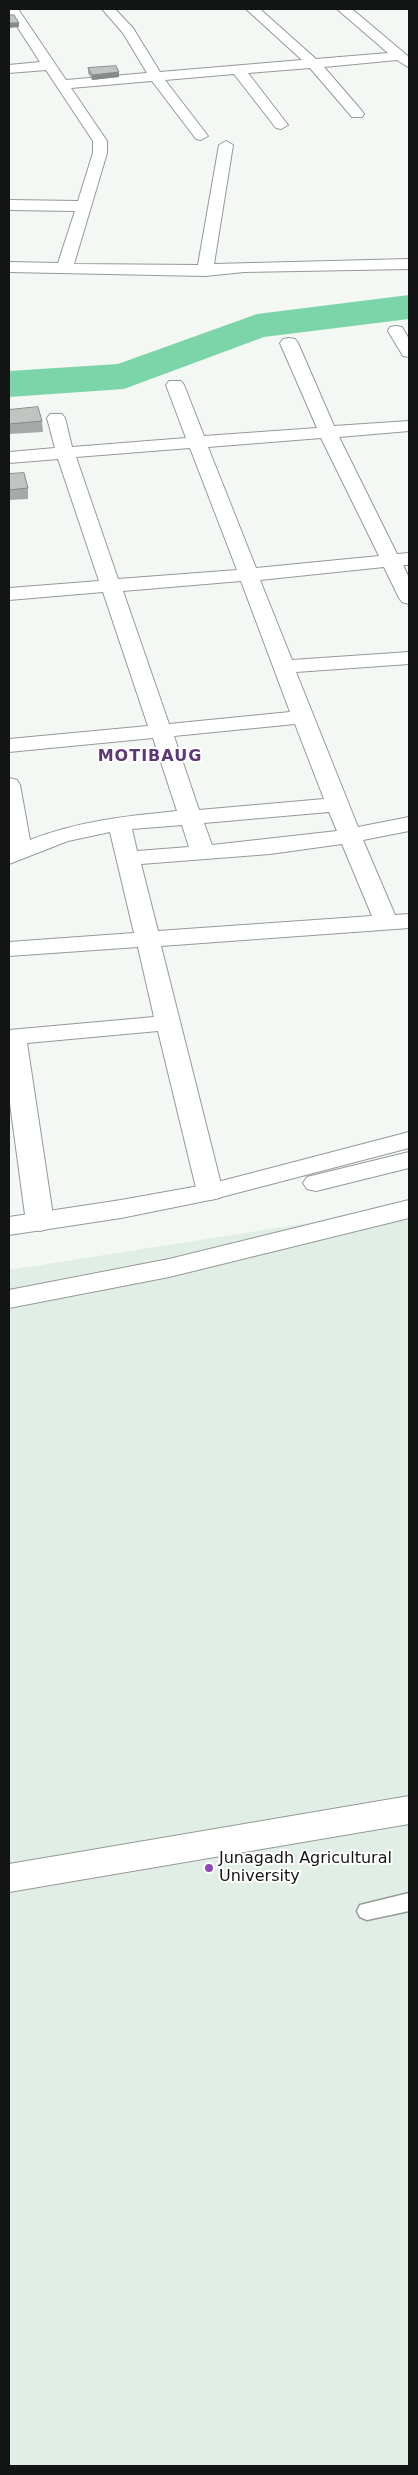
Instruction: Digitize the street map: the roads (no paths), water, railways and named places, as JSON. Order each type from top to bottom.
[{"type":"street","points":[[12,9],[64,84],[100,141],[100,153],[66,264]]},
{"type":"street","points":[[108,9],[128,31],[156,77],[201,136]]},
{"type":"street","points":[[252,9],[314,64],[357,114]]},
{"type":"street","points":[[344,9],[405,60]]},
{"type":"street","points":[[64,84],[314,64],[405,60]]},
{"type":"street","points":[[9,69],[51,65]]},
{"type":"street","points":[[238,70],[281,125]]},
{"type":"street","points":[[206,267],[226,144]]},
{"type":"street","points":[[9,205],[83,206]]},
{"type":"street","points":[[9,259],[66,264],[206,267],[409,264]]},
{"type":"street","points":[[9,267],[66,264]]},
{"type":"street","points":[[396,331],[409,352]]},
{"type":"street","points":[[289,343],[328,433],[389,561],[409,598]]},
{"type":"street","points":[[9,949],[398,921],[352,837],[337,805],[175,385]]},
{"type":"street","points":[[56,418],[66,453],[203,853]]},
{"type":"street","points":[[9,457],[409,426]]},
{"type":"street","points":[[9,594],[248,575],[409,559]]},
{"type":"street","points":[[285,667],[409,658]]},
{"type":"street","points":[[9,746],[303,717]]},
{"type":"street","points":[[9,786],[15,855],[61,836],[119,823],[337,805]]},
{"type":"street","points":[[119,823],[130,858],[210,1192]]},
{"type":"street","points":[[130,858],[203,853],[352,837],[409,824]]},
{"type":"street","points":[[40,1222],[11,1037],[169,1022]]},
{"type":"street","points":[[9,1226],[210,1192],[409,1140]]},
{"type":"street","points":[[9,1242],[79,1232],[244,1199],[336,1179],[409,1160]]},
{"type":"street","points":[[9,1299],[170,1268],[409,1209]]},
{"type":"street","points":[[9,1878],[409,1810]]},
{"type":"lane","points":[[366,1911],[409,1902]]},
{"type":"waterway","points":[[9,384],[124,376],[257,326],[409,307]]},
{"type":"place","name":"Junagadh Agricultural University","points":[[209,1868]]},
{"type":"district","name":"MOTIBAUG","points":[[150,757]]}]
